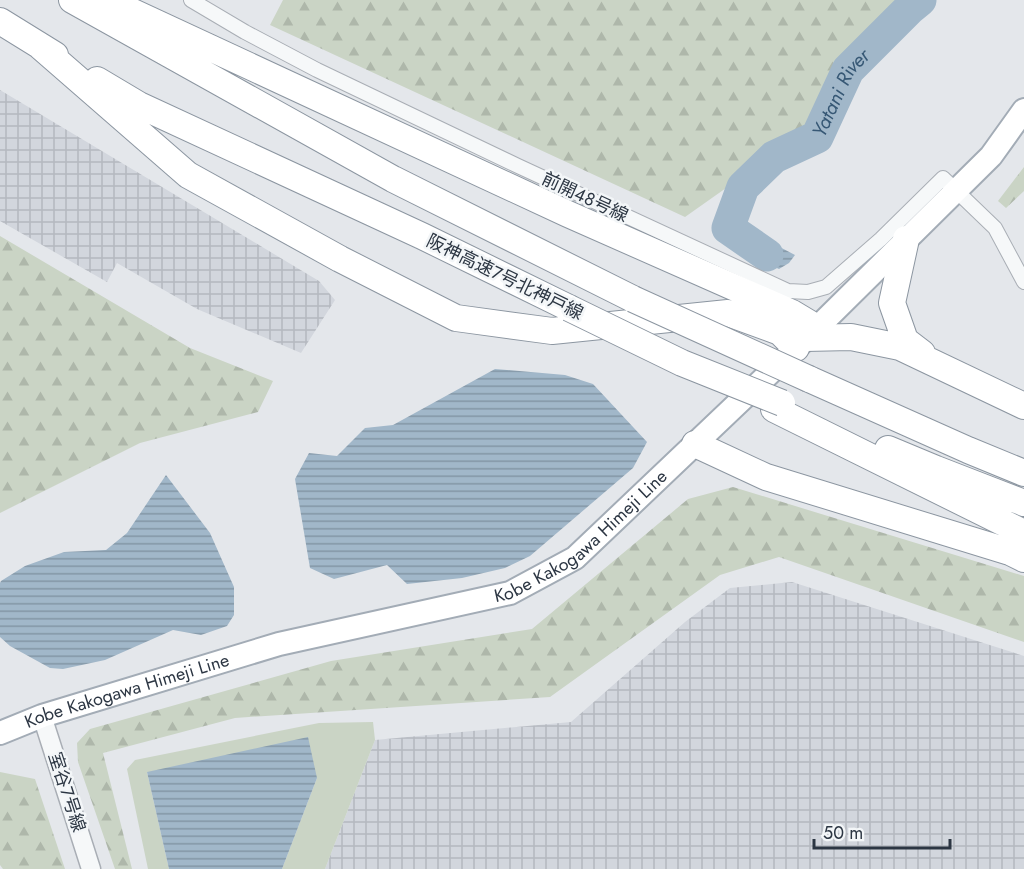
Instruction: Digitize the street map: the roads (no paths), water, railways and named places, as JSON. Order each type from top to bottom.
[{"type":"highway","name":"阪神高速7号北神戸線","points":[[72,0],[393,179],[633,299],[1024,473]]},
{"type":"highway","points":[[107,0],[568,214],[792,313],[806,338]]},
{"type":"highway","name":"阪神高速7号北神戸線","points":[[0,21],[139,105],[422,236],[682,363],[778,406],[1024,503]]},
{"type":"highway","points":[[41,47],[188,175],[340,259],[456,318],[552,331],[728,313],[780,332],[806,338],[851,337],[900,347],[1024,405]]},
{"type":"highway","points":[[906,239],[892,303],[905,340],[937,364]]},
{"type":"highway","points":[[778,406],[1024,533]]},
{"type":"highway","points":[[695,444],[766,477],[1010,552],[1024,559]]},
{"type":"highway","points":[[968,450],[1024,462]]},
{"type":"main road","name":"Kobe Kakogawa Himeji Line","points":[[0,733],[42,716],[279,644],[510,593],[575,558],[806,338],[991,156],[1024,110]]},
{"type":"street","name":"前開４８号線","points":[[191,0],[317,70],[788,291],[808,292],[826,287],[881,239],[944,178],[956,190]]},
{"type":"street","points":[[956,190],[995,228],[1024,282]]},
{"type":"street","name":"室谷７号線","points":[[42,716],[92,869]]},
{"type":"water","points":[[736,224],[795,255],[789,263],[779,269],[740,252]]},
{"type":"water","points":[[495,369],[565,375],[593,384],[647,442],[633,468],[530,556],[505,568],[462,578],[407,584],[387,565],[334,579],[310,568],[295,479],[309,453],[337,456],[365,428],[393,425]]},
{"type":"water","points":[[166,475],[210,533],[234,587],[234,615],[227,626],[201,635],[173,630],[105,660],[63,669],[50,668],[10,646],[0,637],[1,581],[25,566],[64,552],[106,550],[127,533]]},
{"type":"water","points":[[308,737],[317,778],[282,869],[169,869],[147,772]]},
{"type":"waterway","name":"Yatani River","points":[[767,255],[728,228],[743,187],[774,157],[817,137],[848,70],[920,0]]}]
